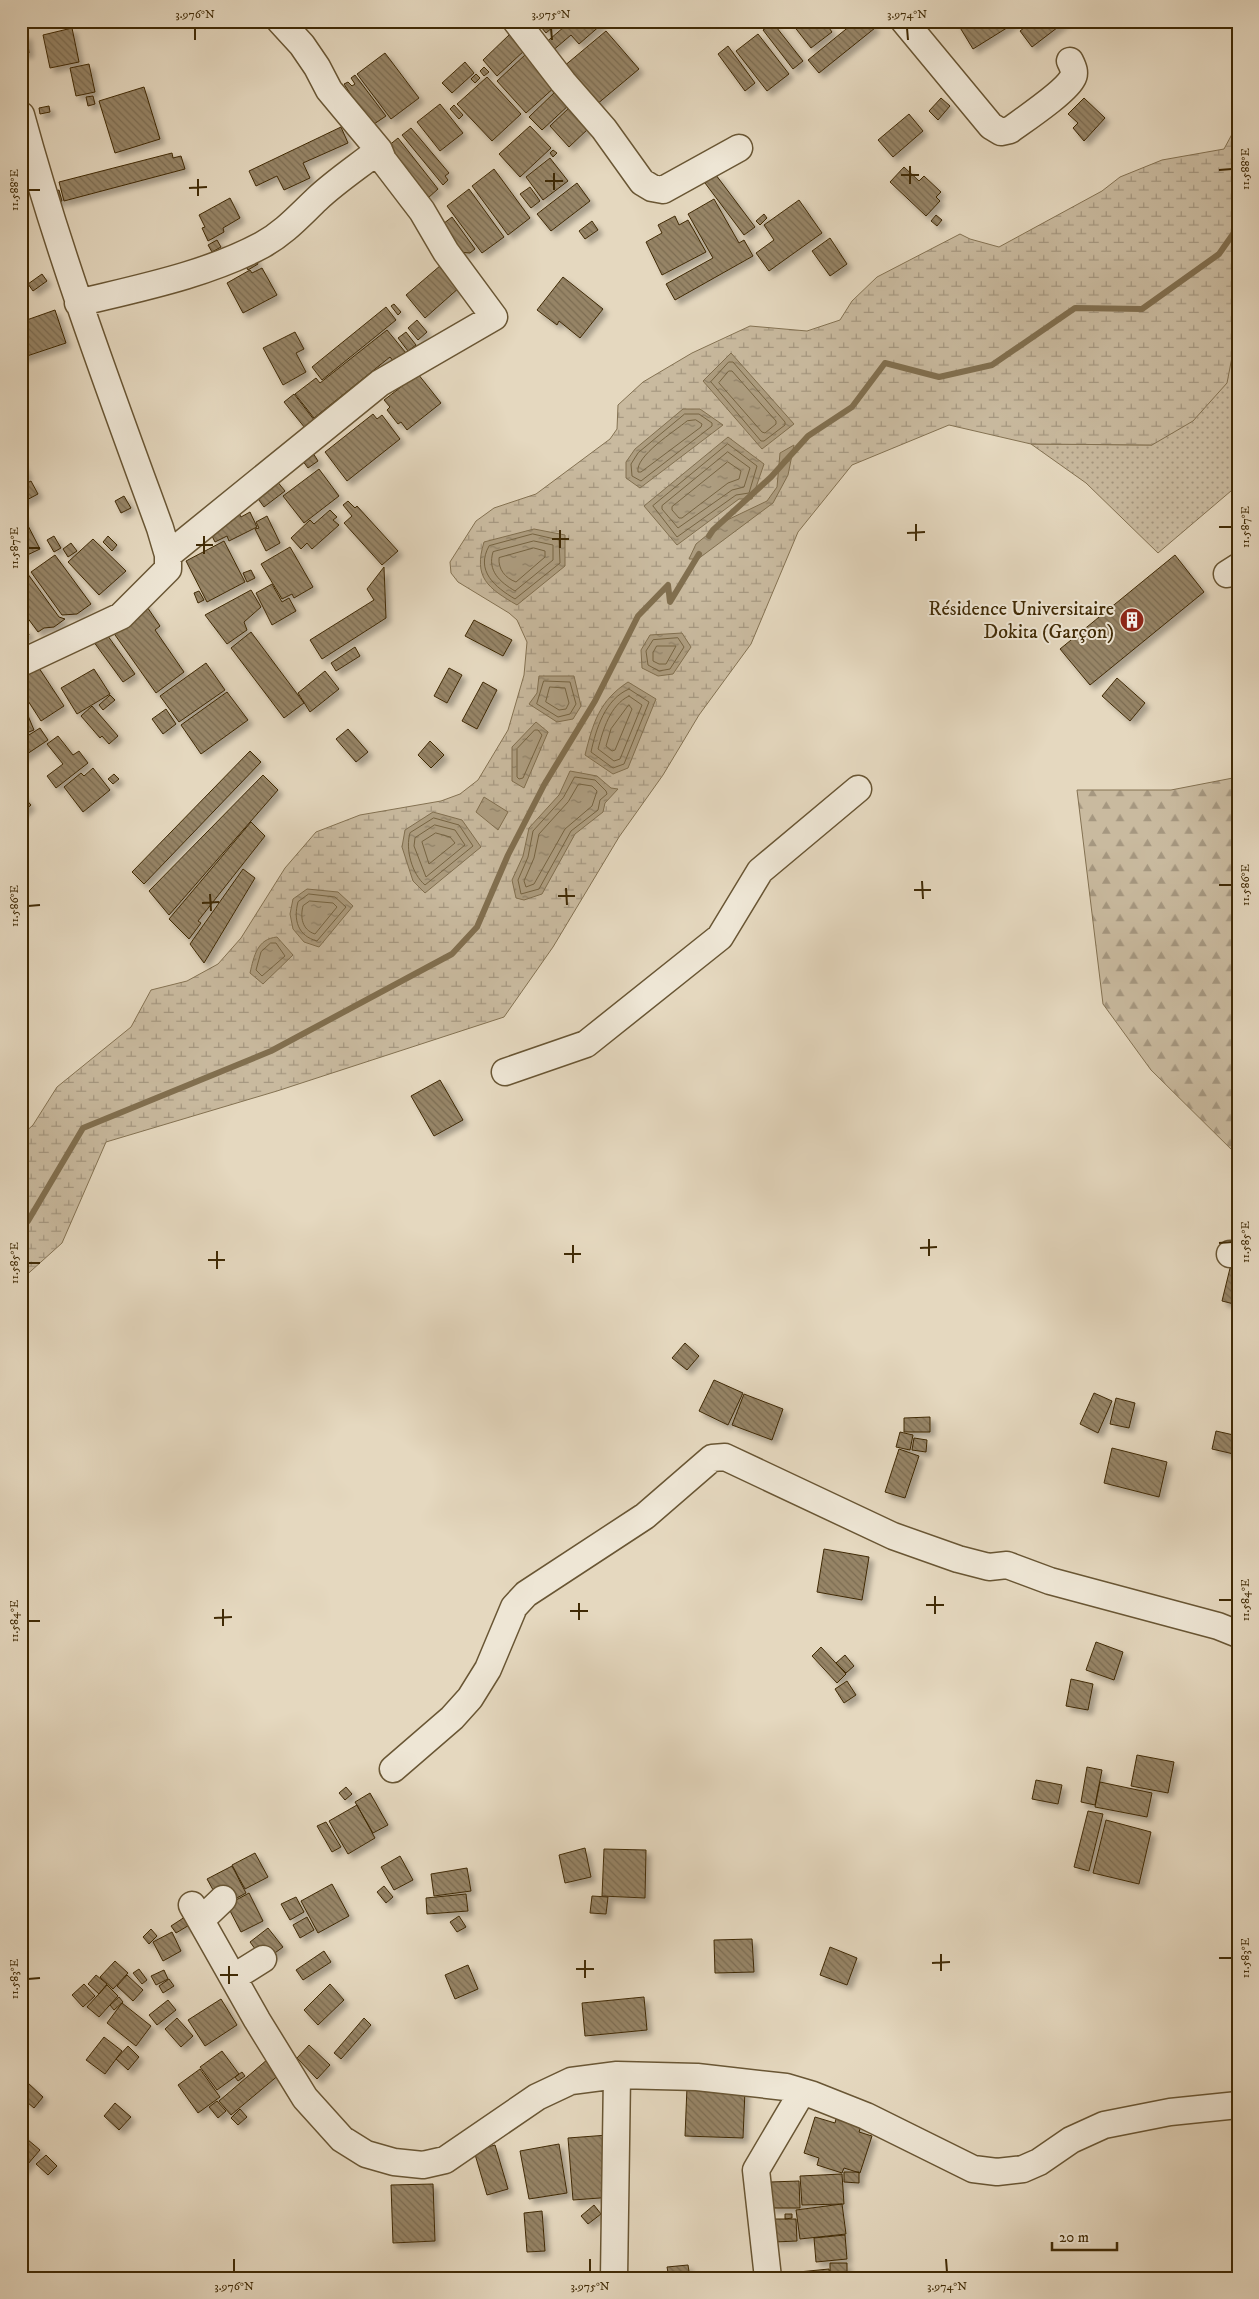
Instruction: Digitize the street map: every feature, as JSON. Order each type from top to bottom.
[{"type":"street","points":[[168,555],[380,383],[494,317],[446,252],[422,212],[383,160],[379,150],[329,90],[317,67],[280,21]]},
{"type":"street","points":[[516,21],[558,76],[604,129],[642,182],[652,188],[663,190],[739,148]]},
{"type":"street","points":[[904,21],[991,126],[1001,132],[1010,130],[1064,88],[1072,79],[1074,70],[1070,61]]},
{"type":"street","points":[[21,115],[39,181],[78,303],[160,528],[168,555],[168,569],[121,616],[21,663]]},
{"type":"street","points":[[78,303],[182,276],[218,264],[262,245],[301,218],[317,200],[379,150]]},
{"type":"street","points":[[505,1072],[586,1044],[616,1021],[720,937],[760,872],[858,789]]},
{"type":"street","points":[[393,1769],[452,1718],[470,1698],[488,1669],[514,1608],[526,1594],[645,1516],[712,1458],[725,1457],[893,1536],[958,1559],[989,1567],[1006,1565],[1050,1581],[1218,1626],[1238,1634]]},
{"type":"street","points":[[223,1899],[196,1913],[257,2020],[305,2098],[342,2139],[366,2154],[394,2162],[423,2165],[445,2160],[536,2097],[571,2081],[617,2075],[698,2077],[786,2087],[866,2116],[973,2169],[997,2172],[1023,2169],[1039,2162],[1071,2140],[1104,2125],[1170,2112],[1238,2105]]},
{"type":"street","points":[[234,1977],[263,1959]]},
{"type":"street","points":[[614,2278],[617,2075]]},
{"type":"street","points":[[768,2278],[756,2170],[802,2092]]},
{"type":"green space","points":[[1238,123],[1238,326],[1227,383],[1193,421],[1152,445],[1031,444],[949,425],[852,465],[798,532],[751,644],[699,715],[663,775],[619,837],[553,947],[504,1017],[277,1091],[106,1142],[62,1243],[21,1280],[21,1136],[33,1125],[57,1087],[131,1027],[151,990],[187,981],[218,964],[241,938],[285,868],[316,832],[360,815],[441,801],[460,794],[478,780],[508,730],[524,675],[527,642],[517,620],[509,613],[458,582],[451,573],[450,562],[476,521],[494,508],[536,494],[610,439],[617,429],[618,405],[643,382],[692,353],[750,326],[807,331],[840,320],[852,301],[877,277],[960,234],[970,239],[999,247],[1102,191],[1120,177],[1162,160],[1224,149]]},
{"type":"green space","points":[[1238,326],[1238,485],[1158,553],[1086,483],[1031,444],[1152,445]]},
{"type":"green space","points":[[1238,777],[1238,1156],[1151,1070],[1103,1004],[1077,790],[1171,790]]},
{"type":"water","points":[[731,353],[794,424],[762,449],[703,381]]},
{"type":"water","points":[[683,409],[700,409],[723,425],[640,488],[626,478],[626,462],[635,449]]},
{"type":"water","points":[[728,437],[764,464],[752,499],[739,499],[677,545],[644,506]]},
{"type":"water","points":[[794,445],[788,475],[773,503],[698,559],[689,559],[696,544],[723,522],[767,501],[777,487],[780,453]]},
{"type":"water","points":[[534,529],[565,535],[565,566],[517,605],[498,593],[485,581],[480,565],[481,554],[484,542]]},
{"type":"water","points":[[682,633],[691,647],[673,674],[658,676],[642,668],[641,650],[650,635]]},
{"type":"water","points":[[539,676],[574,676],[581,706],[573,719],[557,722],[529,704],[537,693]]},
{"type":"water","points":[[628,682],[656,699],[628,768],[613,774],[585,755],[594,723],[604,705],[618,689]]},
{"type":"water","points":[[536,722],[548,732],[524,788],[512,781],[512,747]]},
{"type":"water","points":[[570,771],[597,776],[611,788],[618,789],[605,803],[603,812],[575,834],[542,894],[524,900],[516,898],[512,880],[523,856],[529,828],[559,795]]},
{"type":"water","points":[[484,797],[508,812],[498,830],[476,812]]},
{"type":"water","points":[[433,812],[462,820],[481,847],[425,893],[413,881],[402,847],[405,830]]},
{"type":"water","points":[[307,889],[338,892],[353,906],[319,947],[304,942],[293,929],[290,914],[293,899]]},
{"type":"water","points":[[277,937],[293,955],[263,984],[250,973],[253,960],[257,949],[265,941]]},
{"type":"building","points":[[536,21],[560,21],[546,33]]},
{"type":"building","points":[[571,21],[600,21],[602,24],[579,44],[571,35],[551,52],[544,44]]},
{"type":"building","points":[[790,21],[824,21],[832,32],[811,48]]},
{"type":"building","points":[[856,21],[870,21],[875,28],[819,73],[808,60]]},
{"type":"building","points":[[956,21],[1018,21],[973,49]]},
{"type":"building","points":[[1033,21],[1066,21],[1032,47],[1020,31]]},
{"type":"building","points":[[773,23],[803,61],[793,69],[763,30]]},
{"type":"building","points":[[72,28],[79,62],[50,68],[43,35]]},
{"type":"building","points":[[606,31],[639,69],[596,105],[563,67]]},
{"type":"building","points":[[510,34],[525,50],[497,76],[483,60]]},
{"type":"building","points":[[758,34],[789,74],[767,91],[736,51]]},
{"type":"building","points":[[27,35],[29,53],[21,54],[21,36]]},
{"type":"building","points":[[728,46],[755,83],[745,91],[718,54]]},
{"type":"building","points":[[385,53],[419,98],[391,119],[357,74]]},
{"type":"building","points":[[526,54],[556,86],[526,113],[497,81]]},
{"type":"building","points":[[465,62],[474,73],[452,93],[442,83]]},
{"type":"building","points":[[89,64],[95,92],[76,96],[70,68]]},
{"type":"building","points":[[484,67],[489,72],[484,76],[480,71]]},
{"type":"building","points":[[476,74],[480,78],[475,83],[471,79]]},
{"type":"building","points":[[355,75],[386,116],[371,126],[344,84],[348,82],[352,86],[355,84],[351,78]]},
{"type":"building","points":[[487,77],[521,114],[492,141],[457,104]]},
{"type":"building","points":[[144,87],[160,139],[115,153],[99,101]]},
{"type":"building","points":[[557,90],[570,104],[542,130],[529,117]]},
{"type":"building","points":[[93,96],[95,104],[88,106],[86,97]]},
{"type":"building","points":[[941,98],[950,106],[938,120],[929,111]]},
{"type":"building","points":[[1084,98],[1105,118],[1084,141],[1073,128],[1078,123],[1068,114]]},
{"type":"building","points":[[440,104],[463,133],[440,151],[417,122]]},
{"type":"building","points":[[454,105],[463,115],[459,119],[450,109]]},
{"type":"building","points":[[49,106],[50,112],[40,114],[39,108]]},
{"type":"building","points":[[570,107],[589,128],[569,147],[550,126]]},
{"type":"building","points":[[909,114],[923,131],[893,157],[878,140]]},
{"type":"building","points":[[530,126],[551,148],[520,177],[499,154]]},
{"type":"building","points":[[341,127],[348,143],[303,163],[310,178],[284,190],[277,176],[256,186],[249,171]]},
{"type":"building","points":[[411,128],[449,173],[445,176],[448,180],[443,185],[402,135]]},
{"type":"building","points":[[398,138],[438,189],[428,198],[387,147]]},
{"type":"building","points":[[553,150],[557,153],[553,157],[550,153]]},
{"type":"building","points":[[172,153],[173,158],[181,156],[185,169],[64,201],[59,182]]},
{"type":"building","points":[[550,158],[568,181],[543,200],[526,177]]},
{"type":"building","points":[[904,167],[919,181],[924,176],[941,192],[936,197],[940,201],[926,216],[890,182]]},
{"type":"building","points":[[494,169],[530,218],[508,235],[472,186]]},
{"type":"building","points":[[716,175],[755,227],[744,235],[705,183]]},
{"type":"building","points":[[577,183],[590,201],[551,231],[537,214]]},
{"type":"building","points":[[530,187],[540,201],[531,208],[520,194]]},
{"type":"building","points":[[469,189],[504,237],[482,253],[447,206]]},
{"type":"building","points":[[59,190],[62,201],[54,203],[51,192]]},
{"type":"building","points":[[230,198],[240,218],[223,228],[224,232],[208,241],[202,228],[205,227],[199,215]]},
{"type":"building","points":[[714,199],[739,243],[744,240],[753,256],[675,300],[666,284],[713,258],[688,214]]},
{"type":"building","points":[[799,200],[822,233],[769,271],[756,253],[774,240],[764,225]]},
{"type":"building","points":[[764,214],[767,218],[760,225],[756,221]]},
{"type":"building","points":[[936,215],[942,220],[937,226],[931,221]]},
{"type":"building","points":[[675,216],[679,225],[688,220],[706,252],[662,275],[646,242],[662,233],[658,225]]},
{"type":"building","points":[[452,217],[475,249],[470,253],[456,252],[439,227]]},
{"type":"building","points":[[592,221],[598,230],[585,239],[579,231]]},
{"type":"building","points":[[830,238],[847,264],[830,276],[812,251]]},
{"type":"building","points":[[217,240],[221,247],[212,252],[208,245]]},
{"type":"building","points":[[252,253],[258,264],[248,270],[242,259]]},
{"type":"building","points":[[441,265],[460,287],[425,318],[406,295]]},
{"type":"building","points":[[262,268],[277,295],[243,313],[227,283],[250,270],[252,273]]},
{"type":"building","points":[[42,274],[47,281],[33,291],[28,284]]},
{"type":"building","points":[[563,277],[603,309],[580,338],[559,321],[557,325],[537,310]]},
{"type":"building","points":[[394,304],[401,312],[398,315],[391,306]]},
{"type":"building","points":[[386,307],[396,320],[322,380],[312,367]]},
{"type":"building","points":[[55,310],[66,343],[21,358],[21,322]]},
{"type":"building","points":[[417,320],[427,332],[418,340],[408,328]]},
{"type":"building","points":[[387,330],[406,353],[394,362],[390,357],[314,418],[295,394],[316,378],[320,383]]},
{"type":"building","points":[[295,332],[304,349],[296,353],[306,372],[283,385],[263,348]]},
{"type":"building","points":[[406,332],[416,345],[408,351],[398,338]]},
{"type":"building","points":[[418,374],[441,403],[407,430],[401,422],[398,424],[387,410],[390,407],[384,400]]},
{"type":"building","points":[[294,394],[315,421],[305,428],[284,402]]},
{"type":"building","points":[[373,414],[377,419],[382,415],[400,439],[347,481],[325,452]]},
{"type":"building","points":[[313,453],[318,461],[308,468],[302,460]]},
{"type":"building","points":[[21,462],[28,476],[21,480]]},
{"type":"building","points":[[319,469],[339,496],[304,523],[283,496]]},
{"type":"building","points":[[276,480],[285,491],[264,507],[256,496]]},
{"type":"building","points":[[31,481],[38,494],[21,503],[21,486]]},
{"type":"building","points":[[124,496],[131,508],[121,513],[115,501]]},
{"type":"building","points":[[348,501],[355,508],[357,506],[398,551],[382,565],[344,523],[352,516],[343,505]]},
{"type":"building","points":[[330,510],[337,517],[333,520],[339,525],[312,549],[307,543],[301,549],[291,538],[310,520],[314,524]]},
{"type":"building","points":[[21,512],[40,549],[21,558]]},
{"type":"building","points":[[250,512],[257,527],[229,541],[227,536],[215,542],[208,528],[239,513],[241,517]]},
{"type":"building","points":[[267,516],[280,543],[266,551],[255,529],[259,528],[256,522]]},
{"type":"building","points":[[54,536],[61,548],[54,552],[47,540]]},
{"type":"building","points":[[108,536],[117,545],[112,551],[103,542]]},
{"type":"building","points":[[93,539],[126,571],[99,595],[68,562]]},
{"type":"building","points":[[224,541],[245,582],[207,602],[186,561]]},
{"type":"building","points":[[71,543],[77,551],[68,557],[63,549]]},
{"type":"building","points":[[290,547],[313,587],[294,598],[292,594],[282,599],[261,564]]},
{"type":"building","points":[[55,555],[91,604],[77,614],[62,615],[31,572]]},
{"type":"building","name":"Résidence Universitaire Dokita (Garçon)","points":[[1175,555],[1204,592],[1090,685],[1060,649]]},
{"type":"building","points":[[22,566],[59,617],[65,619],[54,627],[44,628],[38,632],[21,609]]},
{"type":"building","points":[[384,567],[386,618],[322,659],[310,640],[374,600],[367,589]]},
{"type":"building","points":[[251,570],[255,578],[247,582],[243,573]]},
{"type":"building","points":[[272,584],[282,602],[289,598],[296,611],[272,625],[256,593]]},
{"type":"building","points":[[251,590],[261,607],[244,622],[247,630],[227,644],[205,615]]},
{"type":"building","points":[[199,591],[204,600],[198,603],[194,593]]},
{"type":"building","points":[[143,601],[160,626],[155,630],[184,672],[156,693],[108,625]]},
{"type":"building","points":[[474,620],[512,640],[503,656],[465,636]]},
{"type":"building","points":[[100,625],[135,674],[123,682],[88,634]]},
{"type":"building","points":[[27,629],[29,635],[21,638],[21,631]]},
{"type":"building","points":[[251,632],[304,703],[284,718],[231,648]]},
{"type":"building","points":[[355,647],[360,656],[336,671],[331,663]]},
{"type":"building","points":[[206,663],[225,690],[179,722],[160,696]]},
{"type":"building","points":[[37,665],[64,706],[41,721],[21,690],[21,676]]},
{"type":"building","points":[[449,668],[462,675],[447,703],[434,696]]},
{"type":"building","points":[[94,669],[110,694],[77,714],[61,688]]},
{"type":"building","points":[[325,671],[339,689],[310,712],[298,693]]},
{"type":"building","points":[[1117,678],[1145,703],[1130,721],[1102,696]]},
{"type":"building","points":[[483,682],[497,690],[477,729],[462,721]]},
{"type":"building","points":[[227,692],[248,720],[201,754],[181,725]]},
{"type":"building","points":[[110,695],[115,700],[103,710],[99,705]]},
{"type":"building","points":[[21,699],[34,730],[21,735]]},
{"type":"building","points":[[92,706],[118,736],[109,744],[102,736],[100,738],[81,716]]},
{"type":"building","points":[[166,709],[176,724],[163,734],[152,719]]},
{"type":"building","points":[[40,728],[48,740],[21,758],[21,740]]},
{"type":"building","points":[[348,729],[368,752],[356,762],[336,739]]},
{"type":"building","points":[[58,736],[73,755],[79,751],[88,763],[56,788],[47,776],[63,764],[47,744]]},
{"type":"building","points":[[430,741],[444,755],[431,768],[418,755]]},
{"type":"building","points":[[250,751],[261,762],[144,884],[132,872]]},
{"type":"building","points":[[93,768],[110,790],[83,812],[64,787],[81,773],[84,776]]},
{"type":"building","points":[[114,774],[119,779],[113,784],[108,779]]},
{"type":"building","points":[[263,775],[278,790],[169,915],[149,891]]},
{"type":"building","points":[[21,794],[31,805],[21,814]]},
{"type":"building","points":[[251,822],[265,836],[198,921],[201,923],[189,939],[169,919]]},
{"type":"building","points":[[243,869],[255,878],[204,963],[190,944]]},
{"type":"building","points":[[440,1080],[463,1120],[434,1136],[411,1096]]},
{"type":"building","points":[[1232,1260],[1238,1262],[1238,1305],[1222,1301]]},
{"type":"building","points":[[685,1343],[699,1356],[687,1370],[672,1358]]},
{"type":"building","points":[[714,1380],[743,1393],[728,1425],[699,1411]]},
{"type":"building","points":[[1094,1393],[1112,1401],[1098,1433],[1080,1424]]},
{"type":"building","points":[[744,1394],[783,1409],[772,1440],[732,1425]]},
{"type":"building","points":[[1116,1398],[1135,1403],[1129,1428],[1110,1424]]},
{"type":"building","points":[[930,1417],[930,1432],[904,1432],[904,1418]]},
{"type":"building","points":[[1216,1431],[1238,1436],[1238,1455],[1212,1449]]},
{"type":"building","points":[[900,1432],[913,1435],[910,1450],[896,1447]]},
{"type":"building","points":[[914,1438],[927,1440],[926,1452],[912,1450]]},
{"type":"building","points":[[1112,1448],[1167,1462],[1159,1497],[1104,1483]]},
{"type":"building","points":[[899,1449],[919,1456],[905,1498],[885,1492]]},
{"type":"building","points":[[824,1549],[869,1557],[862,1600],[817,1592]]},
{"type":"building","points":[[1096,1642],[1123,1652],[1114,1680],[1086,1670]]},
{"type":"building","points":[[821,1647],[846,1674],[837,1683],[812,1656]]},
{"type":"building","points":[[845,1655],[854,1666],[846,1673],[836,1663]]},
{"type":"building","points":[[1071,1679],[1093,1684],[1088,1710],[1066,1706]]},
{"type":"building","points":[[847,1681],[856,1695],[844,1703],[835,1689]]},
{"type":"building","points":[[1137,1755],[1174,1762],[1168,1793],[1131,1786]]},
{"type":"building","points":[[1087,1767],[1102,1770],[1095,1805],[1081,1802]]},
{"type":"building","points":[[1036,1780],[1062,1785],[1058,1804],[1032,1799]]},
{"type":"building","points":[[1100,1782],[1152,1793],[1147,1817],[1095,1807]]},
{"type":"building","points":[[346,1787],[352,1794],[345,1800],[339,1793]]},
{"type":"building","points":[[370,1793],[388,1825],[373,1833],[355,1802]]},
{"type":"building","points":[[357,1805],[375,1838],[348,1854],[329,1821]]},
{"type":"building","points":[[1088,1811],[1103,1814],[1089,1871],[1074,1867]]},
{"type":"building","points":[[1106,1820],[1151,1832],[1139,1884],[1093,1873]]},
{"type":"building","points":[[326,1822],[341,1847],[332,1852],[317,1826]]},
{"type":"building","points":[[585,1848],[591,1877],[565,1883],[559,1855]]},
{"type":"building","points":[[604,1849],[646,1850],[645,1898],[602,1896]]},
{"type":"building","points":[[255,1853],[268,1877],[245,1889],[232,1865]]},
{"type":"building","points":[[400,1856],[413,1880],[394,1890],[381,1867]]},
{"type":"building","points":[[232,1866],[246,1893],[222,1906],[207,1879]]},
{"type":"building","points":[[467,1868],[471,1891],[434,1896],[431,1874]]},
{"type":"building","points":[[332,1884],[349,1916],[318,1933],[301,1901]]},
{"type":"building","points":[[384,1886],[393,1897],[386,1903],[377,1892]]},
{"type":"building","points":[[249,1893],[263,1921],[241,1932],[227,1905]]},
{"type":"building","points":[[466,1894],[468,1911],[427,1914],[426,1898]]},
{"type":"building","points":[[592,1896],[608,1897],[606,1914],[590,1913]]},
{"type":"building","points":[[296,1897],[304,1912],[290,1920],[281,1904]]},
{"type":"building","points":[[191,1913],[196,1921],[176,1933],[171,1926]]},
{"type":"building","points":[[459,1916],[466,1927],[457,1932],[450,1922]]},
{"type":"building","points":[[307,1917],[314,1930],[300,1938],[293,1925]]},
{"type":"building","points":[[268,1928],[283,1947],[264,1961],[250,1942]]},
{"type":"building","points":[[151,1929],[157,1936],[149,1944],[143,1937]]},
{"type":"building","points":[[172,1932],[181,1951],[163,1961],[153,1942]]},
{"type":"building","points":[[752,1939],[754,1972],[715,1973],[714,1940]]},
{"type":"building","points":[[830,1947],[857,1958],[847,1985],[820,1975]]},
{"type":"building","points":[[324,1951],[331,1962],[303,1980],[296,1970]]},
{"type":"building","points":[[115,1961],[128,1973],[113,1989],[100,1977]]},
{"type":"building","points":[[468,1965],[478,1989],[455,1999],[445,1975]]},
{"type":"building","points":[[139,1969],[147,1980],[142,1984],[133,1973]]},
{"type":"building","points":[[164,1970],[168,1979],[156,1985],[151,1976]]},
{"type":"building","points":[[96,1975],[107,1984],[99,1994],[88,1984]]},
{"type":"building","points":[[127,1975],[143,1990],[133,2001],[117,1986]]},
{"type":"building","points":[[169,1979],[174,1986],[163,1993],[159,1986]]},
{"type":"building","points":[[84,1984],[95,1996],[83,2007],[72,1995]]},
{"type":"building","points":[[330,1984],[344,2000],[318,2025],[304,2010]]},
{"type":"building","points":[[107,1985],[118,1996],[99,2017],[87,2007]]},
{"type":"building","points":[[119,1997],[123,2002],[114,2010],[110,2005]]},
{"type":"building","points":[[644,1997],[647,2030],[585,2036],[582,2003]]},
{"type":"building","points":[[221,1999],[237,2025],[205,2046],[188,2020]]},
{"type":"building","points":[[168,2000],[176,2010],[157,2025],[149,2015]]},
{"type":"building","points":[[122,2003],[151,2026],[136,2046],[107,2023]]},
{"type":"building","points":[[177,2018],[193,2036],[181,2047],[165,2029]]},
{"type":"building","points":[[364,2018],[371,2025],[341,2059],[334,2053]]},
{"type":"building","points":[[104,2037],[122,2051],[105,2074],[86,2060]]},
{"type":"building","points":[[309,2045],[330,2065],[317,2079],[297,2058]]},
{"type":"building","points":[[128,2046],[139,2057],[128,2070],[116,2059]]},
{"type":"building","points":[[222,2051],[239,2074],[217,2090],[200,2067]]},
{"type":"building","points":[[268,2059],[280,2074],[231,2115],[219,2101]]},
{"type":"building","points":[[200,2069],[220,2097],[198,2113],[178,2085]]},
{"type":"building","points":[[242,2072],[245,2076],[238,2081],[235,2077]]},
{"type":"building","points":[[27,2082],[43,2097],[34,2108],[21,2097],[21,2088]]},
{"type":"building","points":[[687,2087],[745,2090],[743,2138],[685,2136]]},
{"type":"building","points":[[217,2101],[226,2111],[218,2118],[209,2107]]},
{"type":"building","points":[[115,2103],[131,2117],[119,2130],[104,2116]]},
{"type":"building","points":[[240,2109],[247,2117],[238,2125],[231,2118]]},
{"type":"building","points":[[815,2117],[835,2123],[836,2119],[861,2126],[859,2132],[872,2136],[860,2173],[844,2168],[842,2173],[817,2165],[819,2158],[804,2153]]},
{"type":"building","points":[[21,2134],[40,2150],[21,2172]]},
{"type":"building","points":[[608,2135],[613,2197],[573,2200],[568,2138]]},
{"type":"building","points":[[559,2144],[567,2193],[529,2199],[520,2151]]},
{"type":"building","points":[[495,2145],[508,2189],[487,2195],[474,2151]]},
{"type":"building","points":[[46,2155],[57,2166],[48,2175],[36,2164]]},
{"type":"building","points":[[844,2172],[859,2172],[859,2183],[844,2182]]},
{"type":"building","points":[[842,2174],[844,2204],[802,2205],[800,2176]]},
{"type":"building","points":[[799,2181],[800,2208],[770,2208],[770,2182]]},
{"type":"building","points":[[433,2184],[435,2241],[393,2243],[391,2185]]},
{"type":"building","points":[[842,2204],[846,2234],[800,2239],[796,2210]]},
{"type":"building","points":[[594,2205],[601,2214],[588,2224],[581,2216]]},
{"type":"building","points":[[542,2211],[545,2251],[527,2252],[524,2213]]},
{"type":"building","points":[[785,2214],[792,2214],[792,2218],[785,2219]]},
{"type":"building","points":[[773,2219],[796,2219],[797,2241],[774,2242]]},
{"type":"building","points":[[845,2235],[847,2259],[816,2262],[814,2238]]},
{"type":"building","points":[[830,2263],[847,2263],[847,2278],[830,2278]]},
{"type":"building","points":[[688,2265],[690,2278],[669,2278],[667,2267]]},
{"type":"building","points":[[829,2269],[830,2278],[789,2278],[788,2273]]},
{"type":"waterway","points":[[709,536],[713,530],[771,477],[808,436],[852,407],[885,363],[939,377],[992,365],[1075,308],[1142,309],[1219,254],[1238,227]]},
{"type":"waterway","points":[[21,1226],[28,1221],[83,1128],[271,1051],[452,954],[477,927],[508,855],[544,785],[595,701],[638,616],[668,585],[670,602],[699,554]]},
{"type":"place","name":"Résidence Universitaire Dokita (Garçon)","points":[[1132,620]]}]
